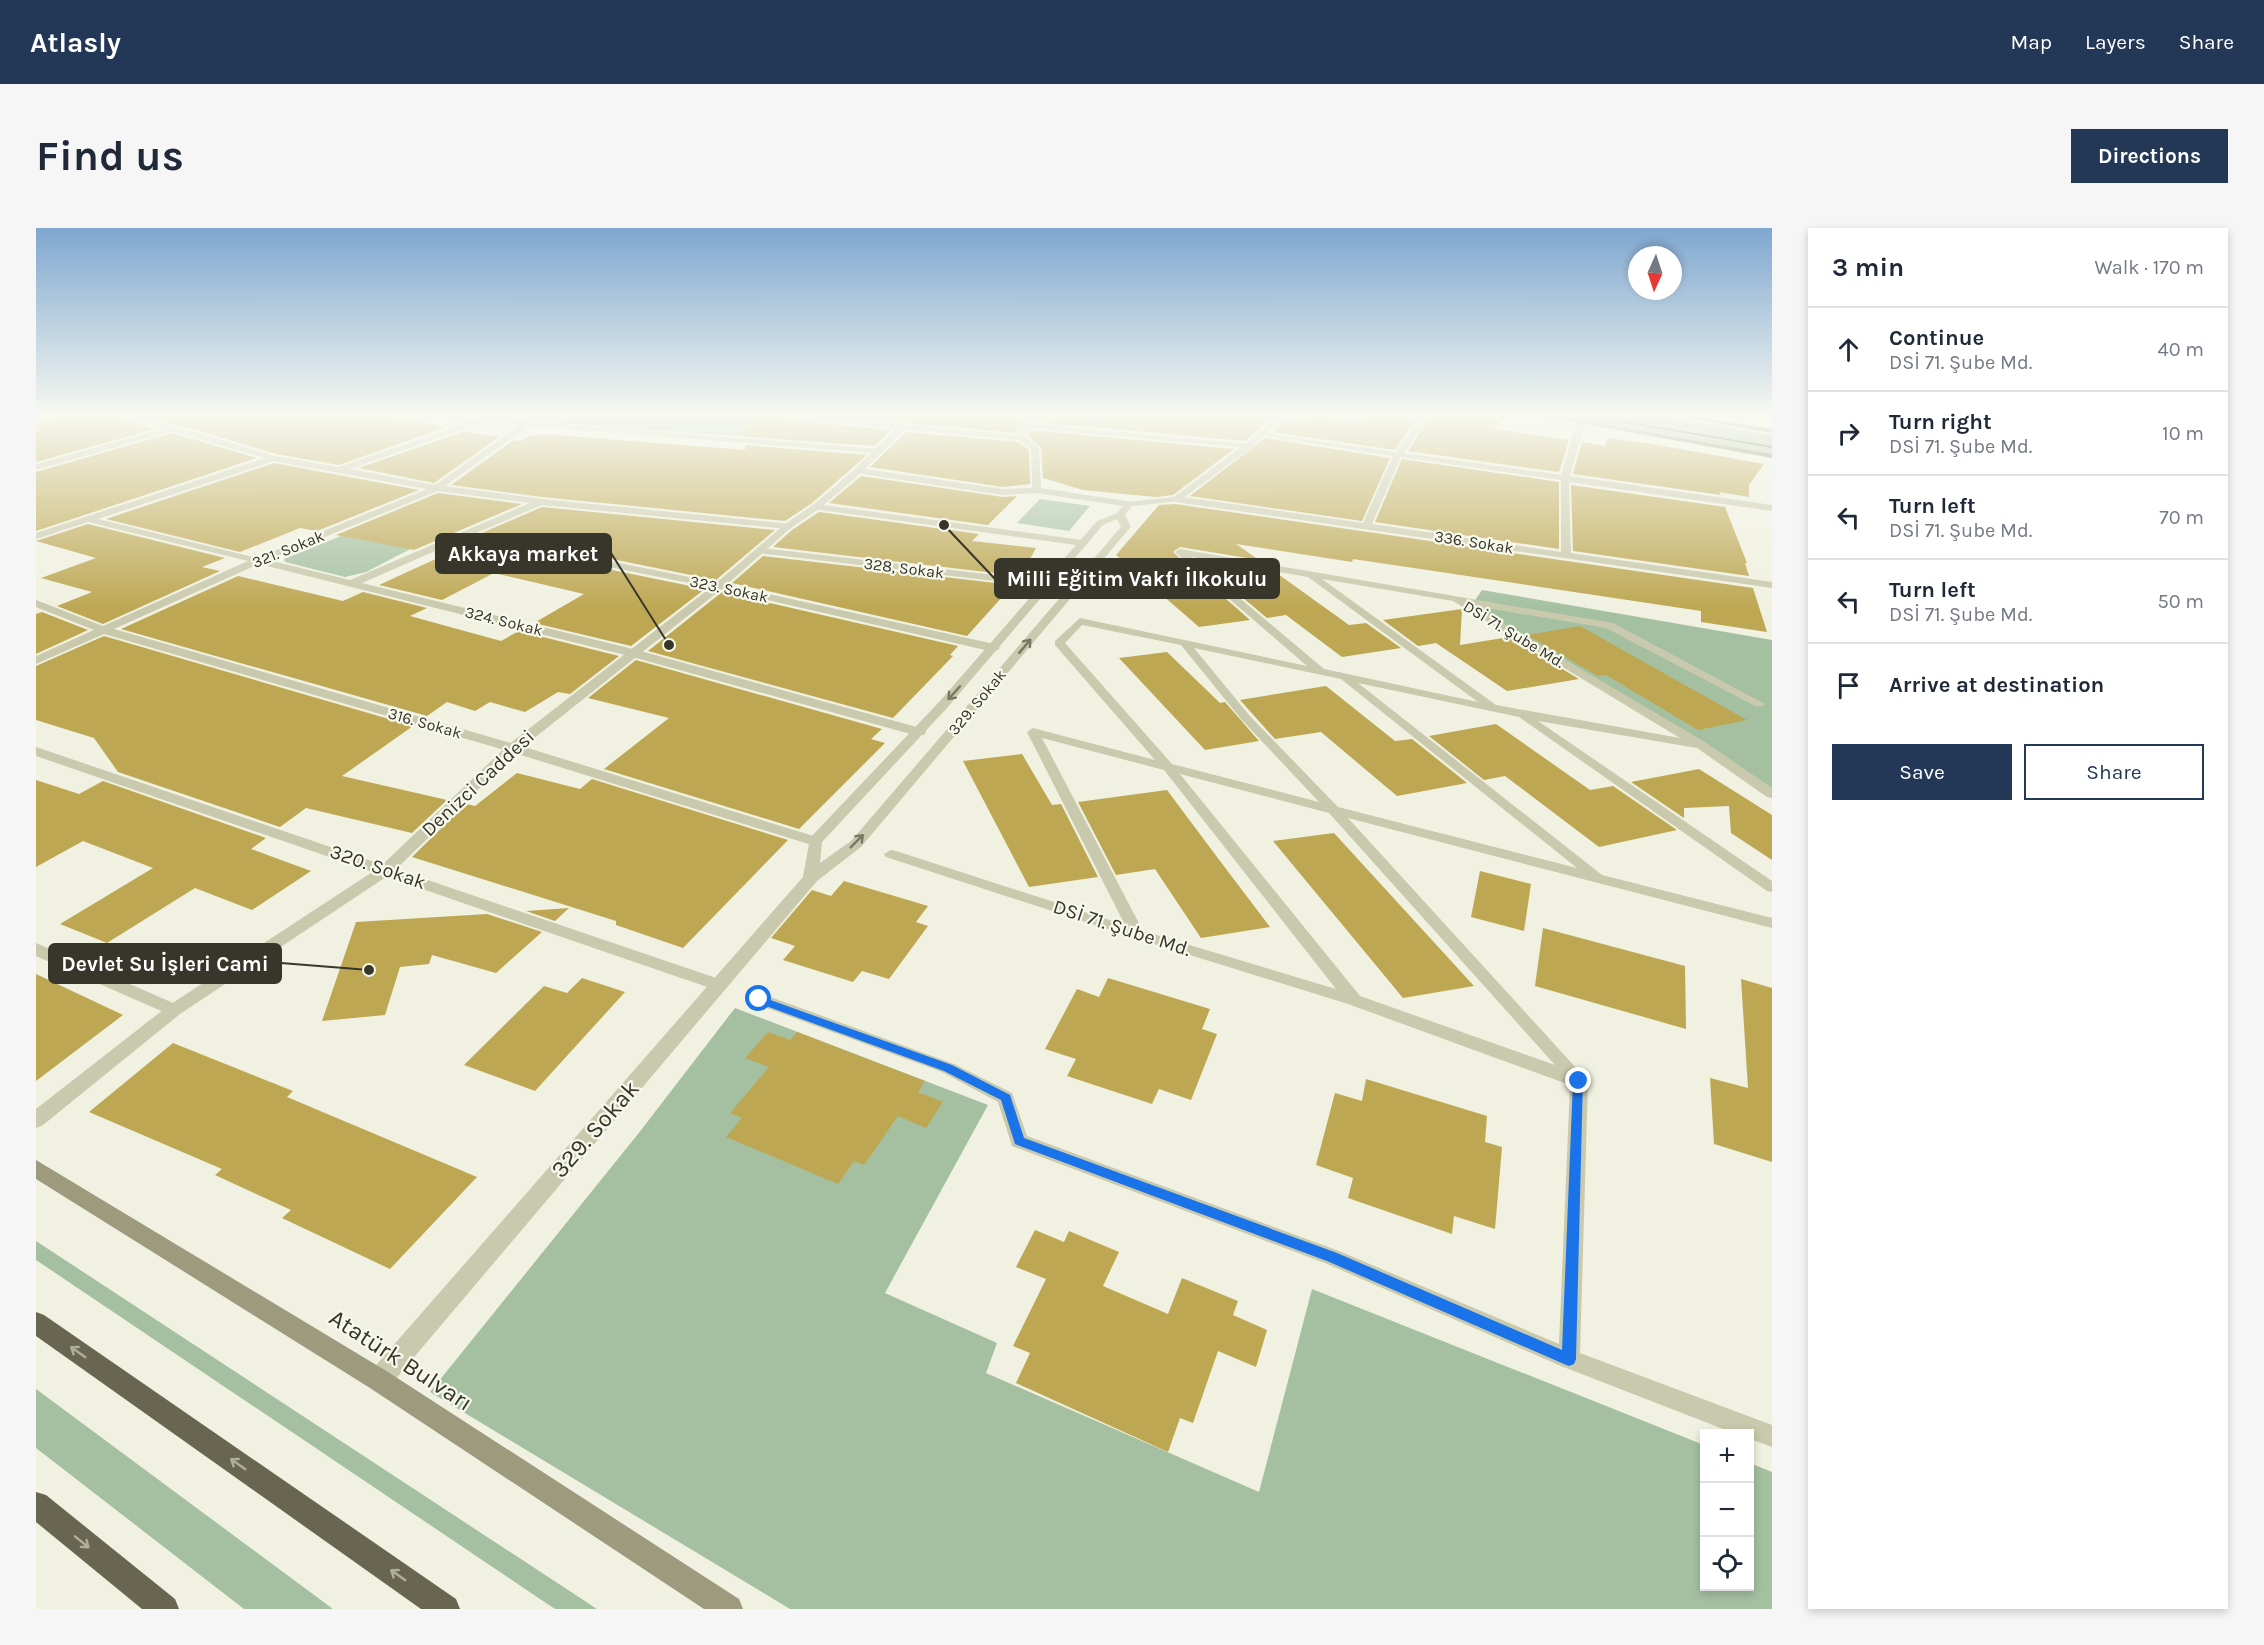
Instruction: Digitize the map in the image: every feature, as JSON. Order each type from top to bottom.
[{"type":"highway","points":[[36,1323],[446,1609]]},
{"type":"highway","points":[[36,1505],[165,1609]]},
{"type":"main road","name":"Atatürk Bulvarı","points":[[36,1168],[379,1380],[729,1609]]},
{"type":"street","points":[[36,536],[205,480]]},
{"type":"street","points":[[393,480],[542,502],[788,526]]},
{"type":"street","name":"321. Sokak","points":[[36,660],[260,560],[437,488],[448,480]]},
{"type":"street","name":"Denizci Caddesi","points":[[36,1120],[174,1011],[386,870],[513,748],[719,586],[788,526],[816,507],[847,480]]},
{"type":"street","points":[[923,480],[1003,492],[1037,490],[1129,504],[1176,499],[1201,480]]},
{"type":"street","points":[[1037,480],[1037,490]]},
{"type":"street","points":[[1367,526],[1387,480]]},
{"type":"street","points":[[1565,480],[1566,556]]},
{"type":"street","points":[[1588,480],[1772,508]]},
{"type":"street","name":"336. Sokak","points":[[1176,499],[1772,585]]},
{"type":"street","points":[[353,583],[542,502]]},
{"type":"street","name":"329. Sokak","points":[[815,841],[919,732],[1023,615],[1046,584],[1100,523],[1120,515],[1129,504]]},
{"type":"street","points":[[816,507],[1083,543]]},
{"type":"street","name":"329. Sokak","points":[[379,1380],[812,878],[856,844],[1126,527],[1120,515]]},
{"type":"street","name":"324. Sokak","points":[[87,519],[633,653],[919,732]]},
{"type":"street","name":"323. Sokak","points":[[464,535],[719,586],[994,648]]},
{"type":"street","name":"328, Sokak","points":[[761,551],[1046,584]]},
{"type":"street","name":"316. Sokak","points":[[36,603],[104,630],[513,748],[815,841]]},
{"type":"street","name":"320. Sokak","points":[[36,751],[719,985]]},
{"type":"street","points":[[812,878],[815,841]]},
{"type":"street","points":[[36,949],[174,1011]]},
{"type":"lane","name":"DSİ 71. Şube Md.","points":[[1322,672],[1180,552],[1456,599],[1701,745],[1772,794]]},
{"type":"lane","name":"DSİ 71. Şube Md.","points":[[1308,574],[1495,709]]},
{"type":"lane","points":[[1456,599],[1609,625],[1759,704]]},
{"type":"lane","name":"DSİ 71. Şube Md.","points":[[1354,1000],[1169,768],[1059,643],[1080,621],[1520,714],[1701,745]]},
{"type":"lane","points":[[1185,644],[1245,717],[1335,811],[1579,1081],[1569,1359]]},
{"type":"lane","name":"DSİ 71. Şube Md.","points":[[1342,676],[1600,879]]},
{"type":"lane","name":"DSİ 71. Şube Md.","points":[[1520,714],[1772,888]]},
{"type":"lane","name":"DSİ 71. Şube Md.","points":[[1137,934],[1033,732],[1772,922]]},
{"type":"lane","name":"DSİ 71. Şube Md.","points":[[891,854],[1137,934],[1354,1000],[1579,1081]]},
{"type":"lane","points":[[759,999],[948,1068],[1006,1098],[1019,1141],[1332,1257],[1569,1359],[1772,1436]]},
{"type":"green space","points":[[440,496],[501,502],[366,572],[345,577],[285,562],[284,559]]},
{"type":"green space","points":[[1040,499],[1090,506],[1069,531],[1017,523]]},
{"type":"green space","points":[[1482,590],[1772,640],[1772,793],[1470,608]]},
{"type":"green space","points":[[735,1008],[988,1105],[885,1293],[997,1343],[986,1373],[1259,1492],[1312,1289],[1700,1443],[1700,1591],[1754,1591],[1754,1465],[1772,1472],[1772,1609],[790,1609],[430,1392],[638,1134]]},
{"type":"green space","points":[[36,1241],[597,1609],[555,1609],[36,1260]]},
{"type":"green space","points":[[36,1389],[333,1609],[244,1609],[36,1448]]},
{"type":"building","points":[[36,480],[189,480],[36,531]]},
{"type":"building","points":[[222,480],[368,480],[419,490],[317,531],[300,528],[240,552],[106,519]]},
{"type":"building","points":[[457,480],[838,480],[812,503],[785,521],[542,497],[451,485]]},
{"type":"building","points":[[856,480],[891,480],[1003,497],[1017,496],[988,525],[829,503]]},
{"type":"building","points":[[959,480],[1030,480],[1030,484],[1003,487]]},
{"type":"building","points":[[1051,480],[1192,480],[1173,495],[1156,497],[1083,490]]},
{"type":"building","points":[[1210,480],[1380,480],[1362,521],[1190,496]]},
{"type":"building","points":[[1393,480],[1559,482],[1559,549],[1375,522]]},
{"type":"building","points":[[1618,480],[1752,480],[1749,485],[1749,497],[1719,492],[1721,495]]},
{"type":"building","points":[[1571,485],[1725,507],[1747,563],[1745,563],[1749,576],[1573,551]]},
{"type":"building","points":[[438,493],[522,504],[414,550],[336,535]]},
{"type":"building","points":[[1175,504],[1753,588],[1767,632],[1701,622],[1701,611],[1353,559],[1352,562],[1236,544],[1259,560],[1180,547],[1173,552],[1250,620],[1199,627],[1116,555],[1159,505]]},
{"type":"building","points":[[542,507],[775,530],[716,580],[482,533]]},
{"type":"building","points":[[819,512],[979,534],[972,541],[1036,548],[1021,576],[773,547],[792,530]]},
{"type":"building","points":[[88,524],[225,558],[202,567],[220,571],[103,624],[57,606],[92,592],[41,578],[96,558],[36,541]]},
{"type":"building","points":[[465,540],[705,589],[631,646],[534,623],[584,594],[494,573],[442,600],[379,585],[442,556],[434,554]]},
{"type":"building","points":[[763,556],[1013,585],[967,636],[732,583]]},
{"type":"building","points":[[1199,561],[1278,574],[1349,625],[1366,623],[1401,648],[1342,657],[1286,615],[1267,618]]},
{"type":"building","points":[[238,576],[343,601],[363,592],[427,608],[410,616],[501,641],[519,631],[619,656],[570,694],[558,692],[525,712],[490,702],[475,711],[447,702],[427,716],[121,629]]},
{"type":"building","points":[[722,592],[958,646],[950,655],[953,656],[893,718],[648,651]]},
{"type":"building","points":[[1462,609],[1460,645],[1509,637],[1579,679],[1507,691],[1436,643],[1418,646],[1383,620]]},
{"type":"building","points":[[42,612],[88,630],[36,654],[36,614]]},
{"type":"building","points":[[1580,626],[1747,720],[1698,730],[1606,675],[1598,676],[1527,635]]},
{"type":"building","points":[[104,636],[413,726],[342,776],[447,800],[412,833],[306,808],[280,827],[118,772],[94,738],[36,720],[36,666]]},
{"type":"building","points":[[1167,652],[1220,703],[1225,702],[1259,741],[1205,750],[1119,658]]},
{"type":"building","points":[[636,660],[882,729],[871,739],[885,743],[799,829],[604,769],[669,718],[588,698]]},
{"type":"building","points":[[1326,686],[1395,741],[1412,739],[1467,783],[1397,796],[1321,732],[1275,739],[1240,700]]},
{"type":"building","points":[[1496,724],[1590,790],[1613,786],[1677,830],[1599,847],[1505,776],[1484,780],[1429,736]]},
{"type":"building","points":[[1022,754],[1052,805],[1061,804],[1098,877],[1029,887],[963,761]]},
{"type":"building","points":[[1699,769],[1772,815],[1772,860],[1731,833],[1729,806],[1684,808],[1684,818],[1631,782]]},
{"type":"building","points":[[517,773],[580,789],[592,779],[788,840],[683,948],[616,925],[616,921],[412,857],[466,804],[475,806]]},
{"type":"building","points":[[36,780],[79,794],[103,781],[266,838],[251,849],[311,871],[252,910],[195,888],[107,943],[60,924],[153,868],[83,841],[36,867]]},
{"type":"building","points":[[1167,790],[1270,927],[1201,938],[1155,869],[1116,875],[1078,802]]},
{"type":"building","points":[[1334,833],[1474,986],[1403,998],[1273,841]]},
{"type":"building","points":[[1480,871],[1531,884],[1524,931],[1471,917]]},
{"type":"building","points":[[844,881],[928,906],[916,922],[928,926],[889,979],[862,971],[853,982],[783,960],[795,946],[771,938],[812,890],[831,896]]},
{"type":"building","points":[[569,908],[555,921],[526,911]]},
{"type":"building","points":[[487,914],[542,932],[496,973],[432,955],[429,964],[400,967],[385,1015],[322,1021],[356,922]]},
{"type":"building","points":[[1543,928],[1685,966],[1686,1029],[1535,986]]},
{"type":"building","points":[[36,974],[123,1015],[36,1081]]},
{"type":"building","points":[[582,978],[625,992],[535,1091],[464,1065],[544,986],[567,993]]},
{"type":"building","points":[[1108,978],[1210,1009],[1202,1029],[1217,1034],[1191,1100],[1159,1089],[1152,1104],[1067,1076],[1076,1059],[1045,1049],[1077,989],[1099,997]]},
{"type":"building","points":[[1741,979],[1772,988],[1772,1162],[1714,1144],[1710,1078],[1748,1088]]},
{"type":"building","points":[[768,1032],[790,1040],[797,1032],[925,1081],[918,1092],[943,1102],[926,1128],[898,1116],[864,1165],[854,1161],[838,1184],[726,1137],[742,1118],[730,1113],[769,1067],[745,1058]]},
{"type":"building","points":[[173,1043],[293,1091],[287,1097],[477,1177],[390,1269],[282,1218],[291,1210],[215,1175],[222,1169],[89,1112]]},
{"type":"building","points":[[1366,1079],[1487,1116],[1485,1142],[1502,1147],[1495,1229],[1454,1216],[1452,1234],[1348,1198],[1353,1178],[1316,1165],[1335,1093],[1362,1101]]},
{"type":"building","points":[[1035,1230],[1064,1242],[1069,1231],[1119,1252],[1103,1286],[1168,1314],[1182,1278],[1238,1301],[1233,1315],[1267,1330],[1256,1367],[1218,1351],[1193,1423],[1180,1418],[1168,1452],[1016,1383],[1030,1353],[1013,1346],[1046,1279],[1016,1267]]},
{"type":"place","name":"Milli Eğitim Vakfı İlkokulu","points":[[944,525]]},
{"type":"place","name":"Akkaya market","points":[[669,645]]},
{"type":"place","name":"Devlet Su İşleri Cami","points":[[369,970]]},
{"type":"route","points":[[759,999],[948,1068],[1006,1098],[1019,1141],[1332,1257],[1569,1359],[1579,1081]]}]
